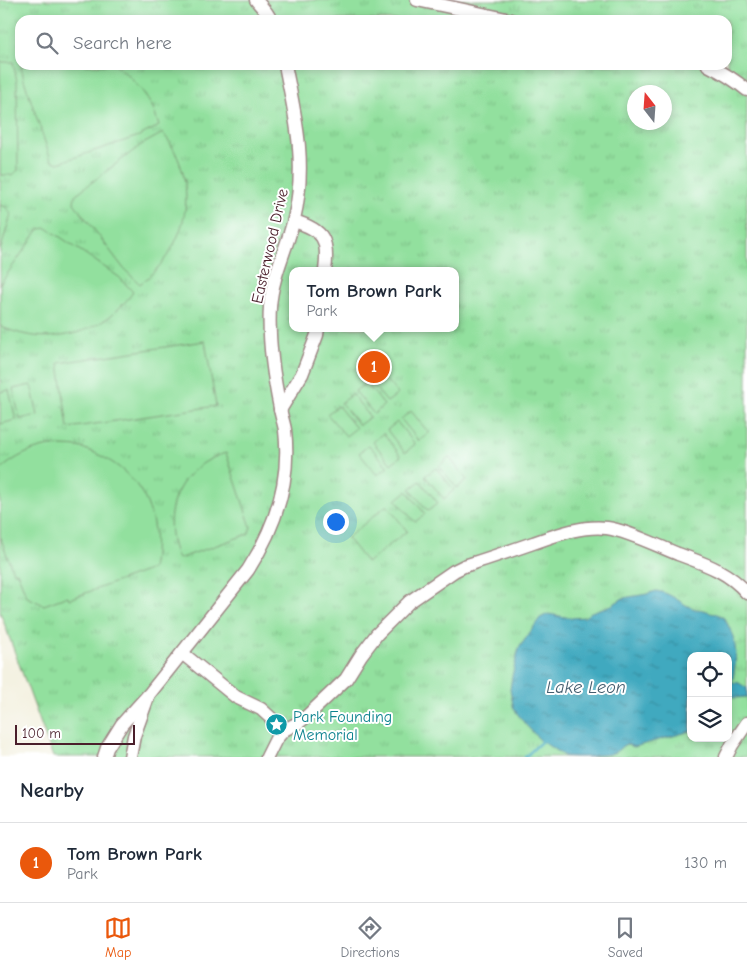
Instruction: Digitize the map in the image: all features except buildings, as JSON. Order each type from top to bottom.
[{"type":"street","points":[[257,0],[268,15]]},
{"type":"street","points":[[417,0],[487,15]]},
{"type":"street","name":"Easterwood Drive","points":[[104,757],[107,748],[122,724],[150,693],[248,570],[260,552],[272,526],[280,499],[285,476],[285,428],[280,410],[270,347],[270,304],[274,284],[294,221],[301,175],[300,146],[286,70]]},
{"type":"street","points":[[717,70],[747,90]]},
{"type":"street","points":[[294,221],[305,224],[317,231],[324,240],[327,254],[325,267]]},
{"type":"street","points":[[280,410],[302,374],[317,332]]},
{"type":"street","points":[[267,757],[276,739],[284,730],[307,716],[346,679],[361,654],[396,614],[410,602],[464,566],[565,532],[608,528],[701,562],[728,575],[740,584],[747,593]]},
{"type":"street","points":[[182,653],[236,697],[261,709],[284,730]]},
{"type":"street","name":"Easterwood Drive","points":[[130,757],[134,736],[150,693]]},
{"type":"street","points":[[726,757],[747,723]]},
{"type":"green space","points":[[0,0],[747,0],[747,757],[53,757],[0,612]]},
{"type":"green space","points":[[0,62],[13,62],[17,81],[18,170],[13,175],[0,175]]},
{"type":"green space","points":[[22,70],[121,70],[143,92],[153,108],[159,126],[139,136],[58,163],[51,160]]},
{"type":"green space","points":[[163,133],[175,152],[183,172],[186,193],[184,213],[179,233],[170,252],[157,269],[140,284],[124,269],[74,203],[75,195],[141,145]]},
{"type":"green space","points":[[0,205],[6,207],[11,214],[0,252]]},
{"type":"green space","points":[[47,228],[119,277],[133,292],[109,317],[97,325],[70,334],[42,337],[28,335],[0,326],[0,284],[39,229]]},
{"type":"green space","points":[[205,341],[216,406],[68,428],[59,363]]},
{"type":"green space","points":[[379,372],[398,394],[387,402],[369,380]]},
{"type":"green space","points":[[366,383],[384,405],[374,414],[355,391]]},
{"type":"green space","points":[[31,385],[38,415],[20,419],[13,389]]},
{"type":"green space","points":[[9,390],[16,420],[0,424],[0,392]]},
{"type":"green space","points":[[352,394],[370,417],[359,425],[341,403]]},
{"type":"green space","points":[[338,406],[356,428],[346,436],[327,414]]},
{"type":"green space","points":[[411,411],[429,433],[419,441],[401,419]]},
{"type":"green space","points":[[397,422],[415,444],[405,453],[387,430]]},
{"type":"green space","points":[[383,433],[401,456],[391,464],[373,442]]},
{"type":"green space","points":[[369,445],[388,467],[377,475],[359,453]]},
{"type":"green space","points":[[50,446],[78,447],[91,452],[113,463],[136,484],[144,496],[153,523],[154,553],[152,569],[69,599],[68,596],[44,605],[27,597],[17,572],[13,572],[0,536],[0,470],[24,454]]},
{"type":"green space","points":[[226,453],[251,527],[248,534],[178,559],[172,542],[170,525],[172,509],[177,494],[184,481],[195,469],[209,460]]},
{"type":"green space","points":[[449,457],[467,480],[457,488],[439,466]]},
{"type":"green space","points":[[436,468],[454,490],[444,499],[425,476]]},
{"type":"green space","points":[[420,481],[438,503],[428,511],[410,489]]},
{"type":"green space","points":[[407,491],[425,514],[415,522],[396,500]]},
{"type":"green space","points":[[387,505],[407,531],[367,563],[347,538]]},
{"type":"water","name":"Lake Leon","points":[[656,591],[662,592],[687,606],[718,614],[724,619],[734,639],[735,646],[736,660],[732,682],[732,652],[687,652],[687,732],[634,747],[626,744],[609,754],[589,757],[564,756],[540,740],[514,709],[510,690],[519,648],[540,618],[548,614],[571,618],[585,617],[591,612],[612,605],[623,598]]},
{"type":"water","name":"Lake Leon","points":[[732,682],[739,683],[747,688],[747,697],[732,698]]},
{"type":"waterway","points":[[525,757],[542,741]]},
{"type":"place","name":"Tom Brown Park","points":[[374,367]]},
{"type":"place","name":"Park Founding Memorial","points":[[277,725]]}]
